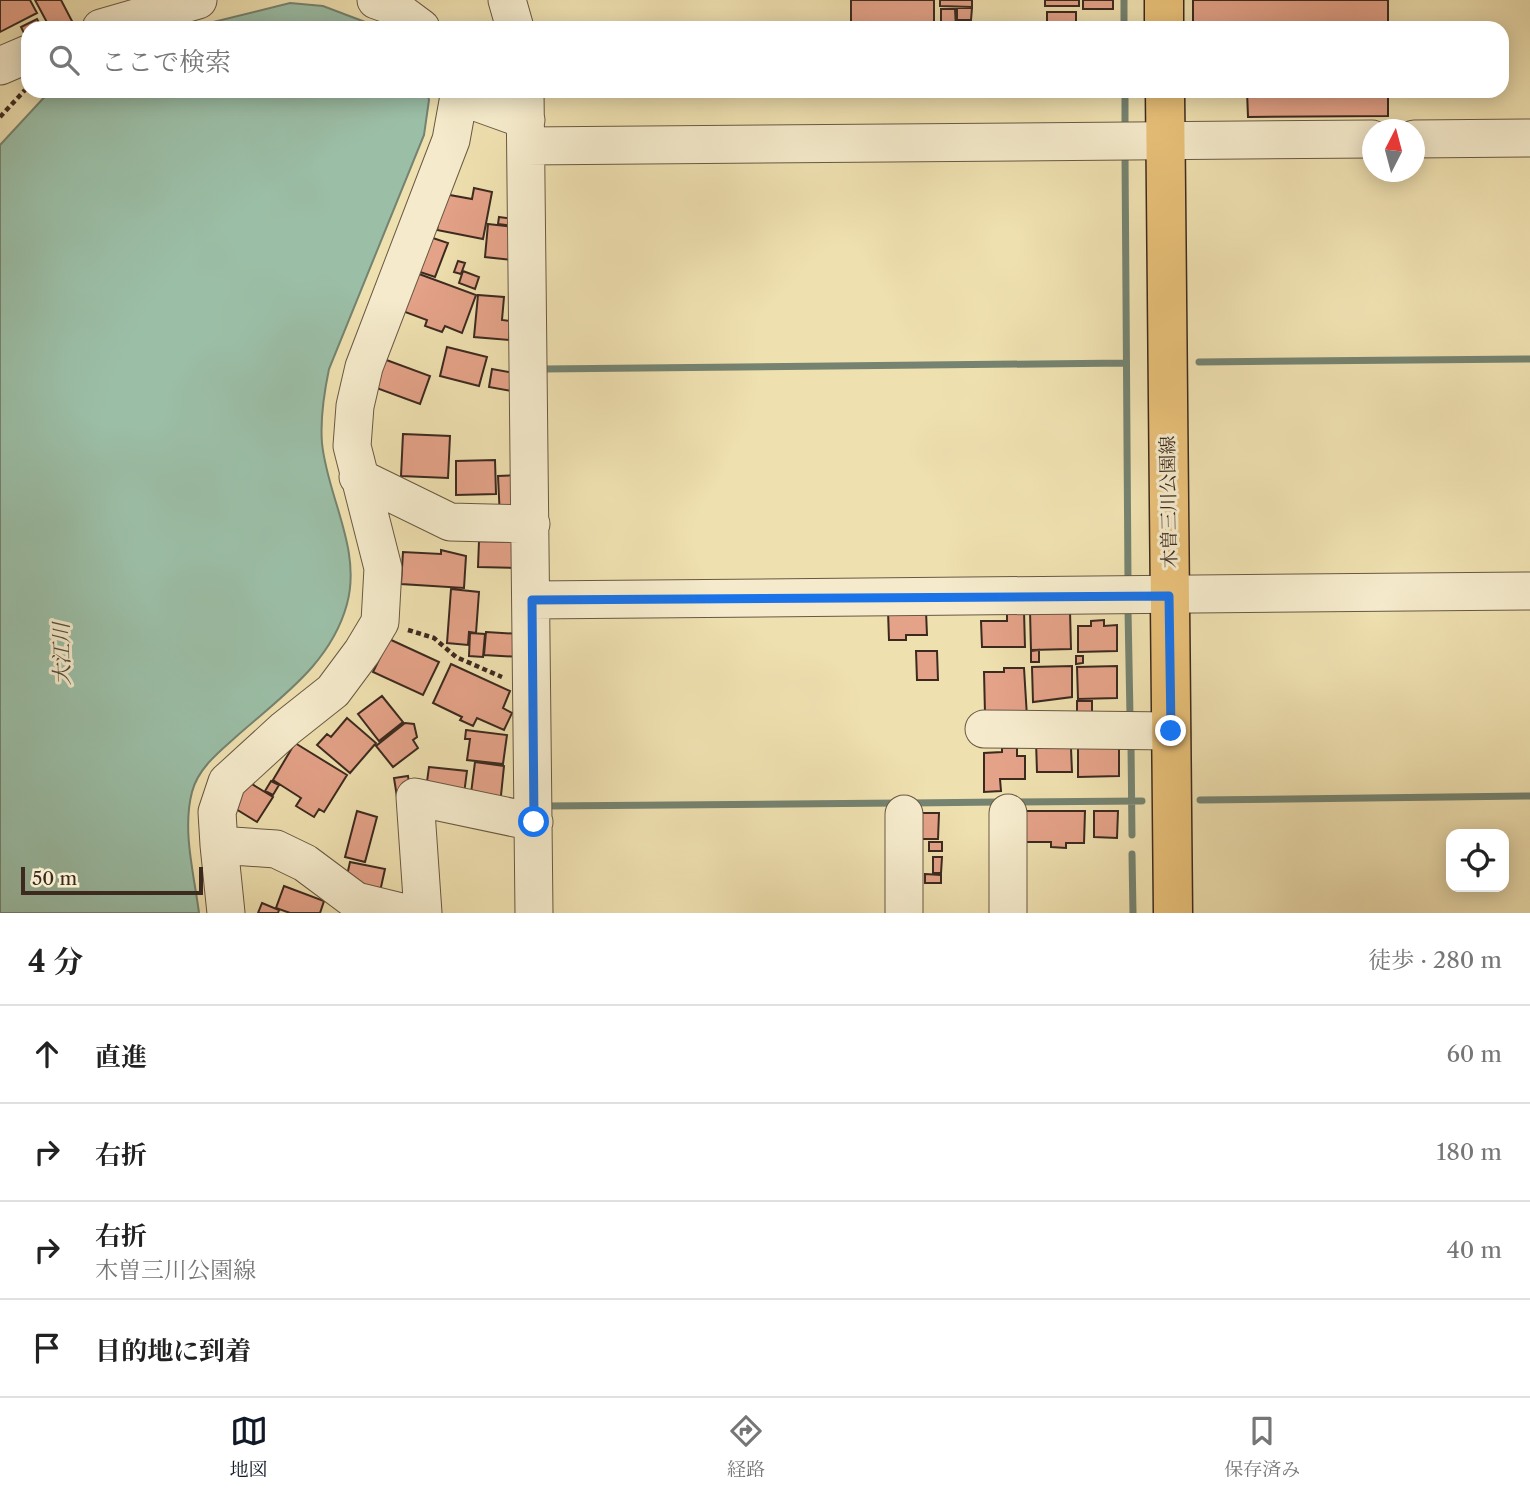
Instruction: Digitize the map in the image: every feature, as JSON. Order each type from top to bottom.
[{"type":"main road","points":[[1164,0],[1164,21]]},
{"type":"main road","name":"木曽三川公園線","points":[[1165,98],[1173,913]]},
{"type":"street","points":[[125,21],[198,0]]},
{"type":"street","points":[[376,0],[390,5],[412,21]]},
{"type":"street","points":[[508,0],[514,21]]},
{"type":"street","points":[[0,66],[21,57]]},
{"type":"street","points":[[226,913],[217,812],[227,782],[332,691],[362,652],[380,622],[383,568],[352,446],[355,406],[364,367],[451,140],[457,98]]},
{"type":"street","points":[[469,98],[526,119],[1165,141],[1362,139]]},
{"type":"street","points":[[526,119],[534,913]]},
{"type":"street","points":[[1425,139],[1530,138]]},
{"type":"street","points":[[358,477],[450,522],[531,524]]},
{"type":"street","points":[[532,600],[1530,591]]},
{"type":"street","points":[[984,729],[1171,731]]},
{"type":"street","points":[[423,913],[415,797],[534,822]]},
{"type":"street","points":[[1008,813],[1008,913]]},
{"type":"street","points":[[904,814],[904,913]]},
{"type":"street","points":[[219,845],[276,849],[305,863],[356,901],[405,913]]},
{"type":"path","points":[[0,117],[21,94]]},
{"type":"path","points":[[380,622],[434,638],[456,657],[533,691]]},
{"type":"water","points":[[290,3],[323,6],[363,21],[217,21]]},
{"type":"water","name":"大江川","points":[[44,98],[429,98],[424,135],[329,369],[326,387],[322,443],[347,543],[350,583],[347,604],[340,625],[317,661],[288,692],[217,754],[195,783],[188,821],[199,913],[0,913],[0,145]]},
{"type":"building","points":[[0,0],[30,0],[37,13],[0,32]]},
{"type":"building","points":[[35,0],[61,0],[72,21],[46,21]]},
{"type":"building","points":[[851,0],[934,0],[934,21],[851,21]]},
{"type":"building","points":[[940,0],[972,0],[972,7],[940,6]]},
{"type":"building","points":[[1045,0],[1079,0],[1079,6],[1045,6]]},
{"type":"building","points":[[1083,0],[1113,0],[1113,9],[1083,9]]},
{"type":"building","points":[[1193,0],[1388,0],[1388,21],[1193,21]]},
{"type":"building","points":[[957,8],[972,8],[971,20],[957,20]]},
{"type":"building","points":[[941,9],[955,9],[956,21],[941,21]]},
{"type":"building","points":[[1047,12],[1076,12],[1076,21],[1047,21]]},
{"type":"building","points":[[1247,98],[1388,98],[1388,116],[1248,117]]},
{"type":"building","points":[[474,188],[492,192],[483,239],[437,230],[444,194],[472,199]]},
{"type":"building","points":[[499,217],[513,219],[513,226],[498,224]]},
{"type":"building","points":[[488,224],[515,227],[512,260],[485,257]]},
{"type":"building","points":[[424,235],[448,243],[435,277],[408,268]]},
{"type":"building","points":[[458,261],[465,263],[461,274],[454,272]]},
{"type":"building","points":[[411,271],[476,295],[462,333],[445,326],[442,332],[425,326],[427,320],[397,309]]},
{"type":"building","points":[[463,271],[479,277],[475,289],[459,283]]},
{"type":"building","points":[[478,295],[504,297],[502,320],[510,321],[509,340],[474,337]]},
{"type":"building","points":[[447,347],[487,357],[479,386],[440,376]]},
{"type":"building","points":[[381,358],[430,376],[420,404],[371,386]]},
{"type":"building","points":[[492,369],[514,373],[512,391],[489,387]]},
{"type":"building","points":[[403,434],[450,436],[448,478],[401,476]]},
{"type":"building","points":[[495,460],[496,494],[456,495],[456,461]]},
{"type":"building","points":[[518,475],[519,517],[500,518],[498,476]]},
{"type":"building","points":[[479,541],[516,542],[515,568],[478,567]]},
{"type":"building","points":[[441,550],[466,556],[464,588],[401,584],[403,552],[441,554]]},
{"type":"building","points":[[451,589],[479,592],[476,633],[469,632],[468,645],[447,643]]},
{"type":"building","points":[[888,611],[926,611],[927,635],[906,635],[906,640],[889,640]]},
{"type":"building","points":[[1007,611],[1024,611],[1025,647],[982,647],[981,621],[1007,621]]},
{"type":"building","points":[[1030,611],[1070,611],[1071,649],[1031,650]]},
{"type":"building","points":[[1104,620],[1104,626],[1117,625],[1117,651],[1078,652],[1078,626],[1091,626],[1091,621]]},
{"type":"building","points":[[486,632],[520,634],[519,657],[484,655]]},
{"type":"building","points":[[470,633],[485,634],[483,657],[469,656]]},
{"type":"building","points":[[389,639],[439,662],[423,695],[373,672]]},
{"type":"building","points":[[1039,650],[1039,662],[1031,662],[1031,651]]},
{"type":"building","points":[[916,651],[937,651],[938,680],[917,680]]},
{"type":"building","points":[[1076,656],[1083,656],[1083,663],[1076,664]]},
{"type":"building","points":[[451,664],[510,691],[503,708],[512,713],[504,730],[477,718],[473,726],[460,720],[462,717],[433,703]]},
{"type":"building","points":[[1072,666],[1072,697],[1033,702],[1032,667]]},
{"type":"building","points":[[1117,666],[1117,698],[1078,699],[1077,667]]},
{"type":"building","points":[[1004,668],[1024,668],[1027,717],[985,714],[984,672],[1004,672]]},
{"type":"building","points":[[382,696],[403,722],[379,741],[358,714]]},
{"type":"building","points":[[1077,701],[1092,701],[1092,717],[1077,718]]},
{"type":"building","points":[[347,718],[376,743],[350,773],[317,745],[327,734],[331,737]]},
{"type":"building","points":[[405,723],[414,724],[417,737],[413,740],[418,748],[393,767],[376,746]]},
{"type":"building","points":[[466,730],[507,735],[503,764],[467,760],[470,739],[465,739]]},
{"type":"building","points":[[1078,739],[1119,745],[1119,776],[1078,777]]},
{"type":"building","points":[[1036,741],[1043,741],[1043,748],[1071,748],[1072,772],[1037,772]]},
{"type":"building","points":[[295,743],[347,775],[324,812],[319,809],[314,817],[296,806],[301,798],[273,780]]},
{"type":"building","points":[[1002,748],[1017,748],[1017,756],[1025,756],[1025,779],[1000,779],[1001,791],[984,792],[984,753],[1002,752]]},
{"type":"building","points":[[475,762],[504,766],[500,805],[470,801]]},
{"type":"building","points":[[429,767],[467,771],[464,794],[426,789]]},
{"type":"building","points":[[408,776],[411,795],[397,797],[394,778]]},
{"type":"building","points":[[247,781],[273,797],[257,822],[231,806]]},
{"type":"building","points":[[271,781],[279,785],[273,795],[265,791]]},
{"type":"building","points":[[357,811],[377,817],[365,862],[345,857]]},
{"type":"building","points":[[1022,811],[1085,811],[1084,843],[1066,843],[1066,848],[1051,847],[1051,842],[1022,842]]},
{"type":"building","points":[[1094,811],[1118,811],[1117,838],[1094,837]]},
{"type":"building","points":[[911,813],[939,813],[938,839],[911,839]]},
{"type":"building","points":[[929,842],[942,842],[942,851],[929,851]]},
{"type":"building","points":[[933,857],[942,857],[941,873],[933,873]]},
{"type":"building","points":[[350,862],[385,869],[379,896],[344,889]]},
{"type":"building","points":[[925,874],[941,875],[941,883],[925,883]]},
{"type":"building","points":[[284,886],[324,901],[320,913],[290,913],[276,908]]},
{"type":"building","points":[[262,903],[279,910],[278,913],[258,913]]},
{"type":"waterway","points":[[1124,0],[1124,21]]},
{"type":"waterway","points":[[1125,98],[1125,130]]},
{"type":"waterway","points":[[1125,154],[1128,582]]},
{"type":"waterway","points":[[1199,362],[1530,359]]},
{"type":"waterway","points":[[543,364],[544,369],[1126,363]]},
{"type":"waterway","points":[[1128,610],[1130,716]]},
{"type":"waterway","points":[[1131,745],[1132,835]]},
{"type":"waterway","points":[[1200,800],[1530,796]]},
{"type":"waterway","points":[[1012,802],[1142,801]]},
{"type":"waterway","points":[[911,803],[1000,802]]},
{"type":"waterway","points":[[546,806],[899,803]]},
{"type":"waterway","points":[[1132,854],[1133,913]]},
{"type":"route","points":[[534,822],[532,600],[1169,596],[1171,731]]}]
